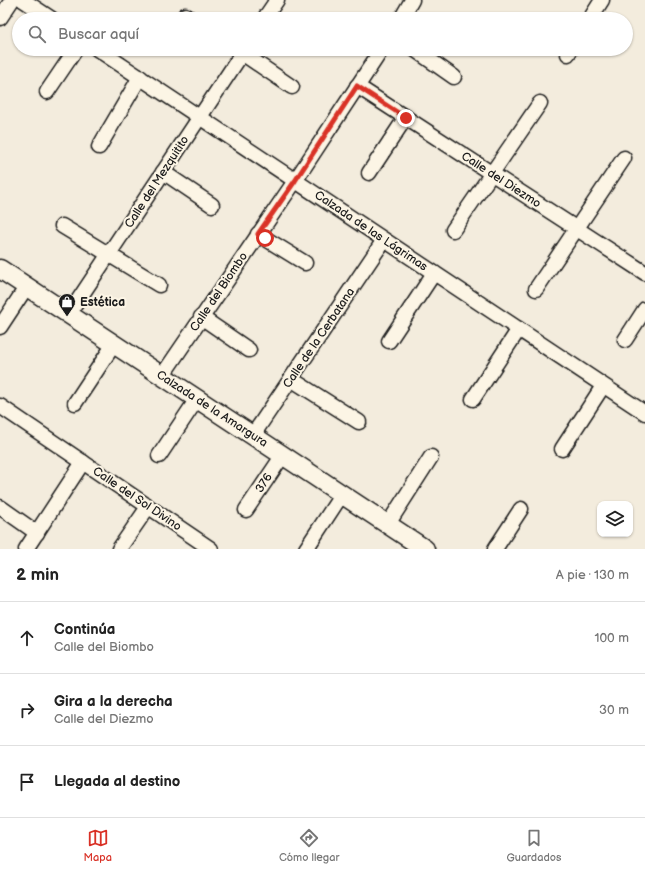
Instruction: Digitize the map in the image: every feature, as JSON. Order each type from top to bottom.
[{"type":"street","points":[[0,18],[12,0]]},
{"type":"street","points":[[23,0],[41,12]]},
{"type":"street","points":[[269,12],[277,0]]},
{"type":"street","points":[[405,12],[412,0]]},
{"type":"street","points":[[594,12],[602,0]]},
{"type":"street","points":[[47,92],[71,56]]},
{"type":"street","name":"Calzada de las Lágrimas","points":[[108,56],[645,413]]},
{"type":"street","name":"Calle del Mezquitito","points":[[69,314],[200,117],[237,56]]},
{"type":"street","points":[[249,56],[292,87]]},
{"type":"street","name":"Calle del Biombo","points":[[162,376],[295,181],[377,56]]},
{"type":"street","points":[[424,56],[454,77]]},
{"type":"street","points":[[99,147],[140,77]]},
{"type":"street","name":"Calle del Diezmo","points":[[357,86],[645,273]]},
{"type":"street","points":[[454,230],[540,103]]},
{"type":"street","points":[[369,173],[406,118]]},
{"type":"street","points":[[536,289],[624,158]]},
{"type":"street","points":[[163,172],[212,205]]},
{"type":"street","points":[[62,226],[159,285]]},
{"type":"street","points":[[258,234],[304,263]]},
{"type":"street","name":"Calle de la Cerbatana","points":[[253,435],[384,240]]},
{"type":"street","name":"Calzada de la Amargura","points":[[0,268],[425,549]]},
{"type":"street","points":[[389,341],[434,273]]},
{"type":"street","points":[[0,327],[27,286]]},
{"type":"street","points":[[625,340],[645,309]]},
{"type":"street","points":[[201,317],[249,350]]},
{"type":"street","points":[[473,399],[519,329]]},
{"type":"street","points":[[75,403],[114,344]]},
{"type":"street","points":[[291,378],[359,422]]},
{"type":"street","points":[[562,449],[603,386]]},
{"type":"street","points":[[159,456],[197,399]]},
{"type":"street","name":"Calle del Sol Divino","points":[[0,406],[211,549]]},
{"type":"street","name":"376","points":[[246,510],[283,455]]},
{"type":"street","points":[[388,524],[432,457]]},
{"type":"street","points":[[26,549],[83,462]]},
{"type":"street","points":[[307,548],[342,494]]},
{"type":"street","points":[[0,507],[37,533]]},
{"type":"street","points":[[119,549],[148,507]]},
{"type":"street","points":[[495,549],[521,509]]},
{"type":"place","name":"Estética","points":[[67,317]]},
{"type":"route","points":[[265,238],[258,234],[295,181],[357,86],[406,118]]}]
